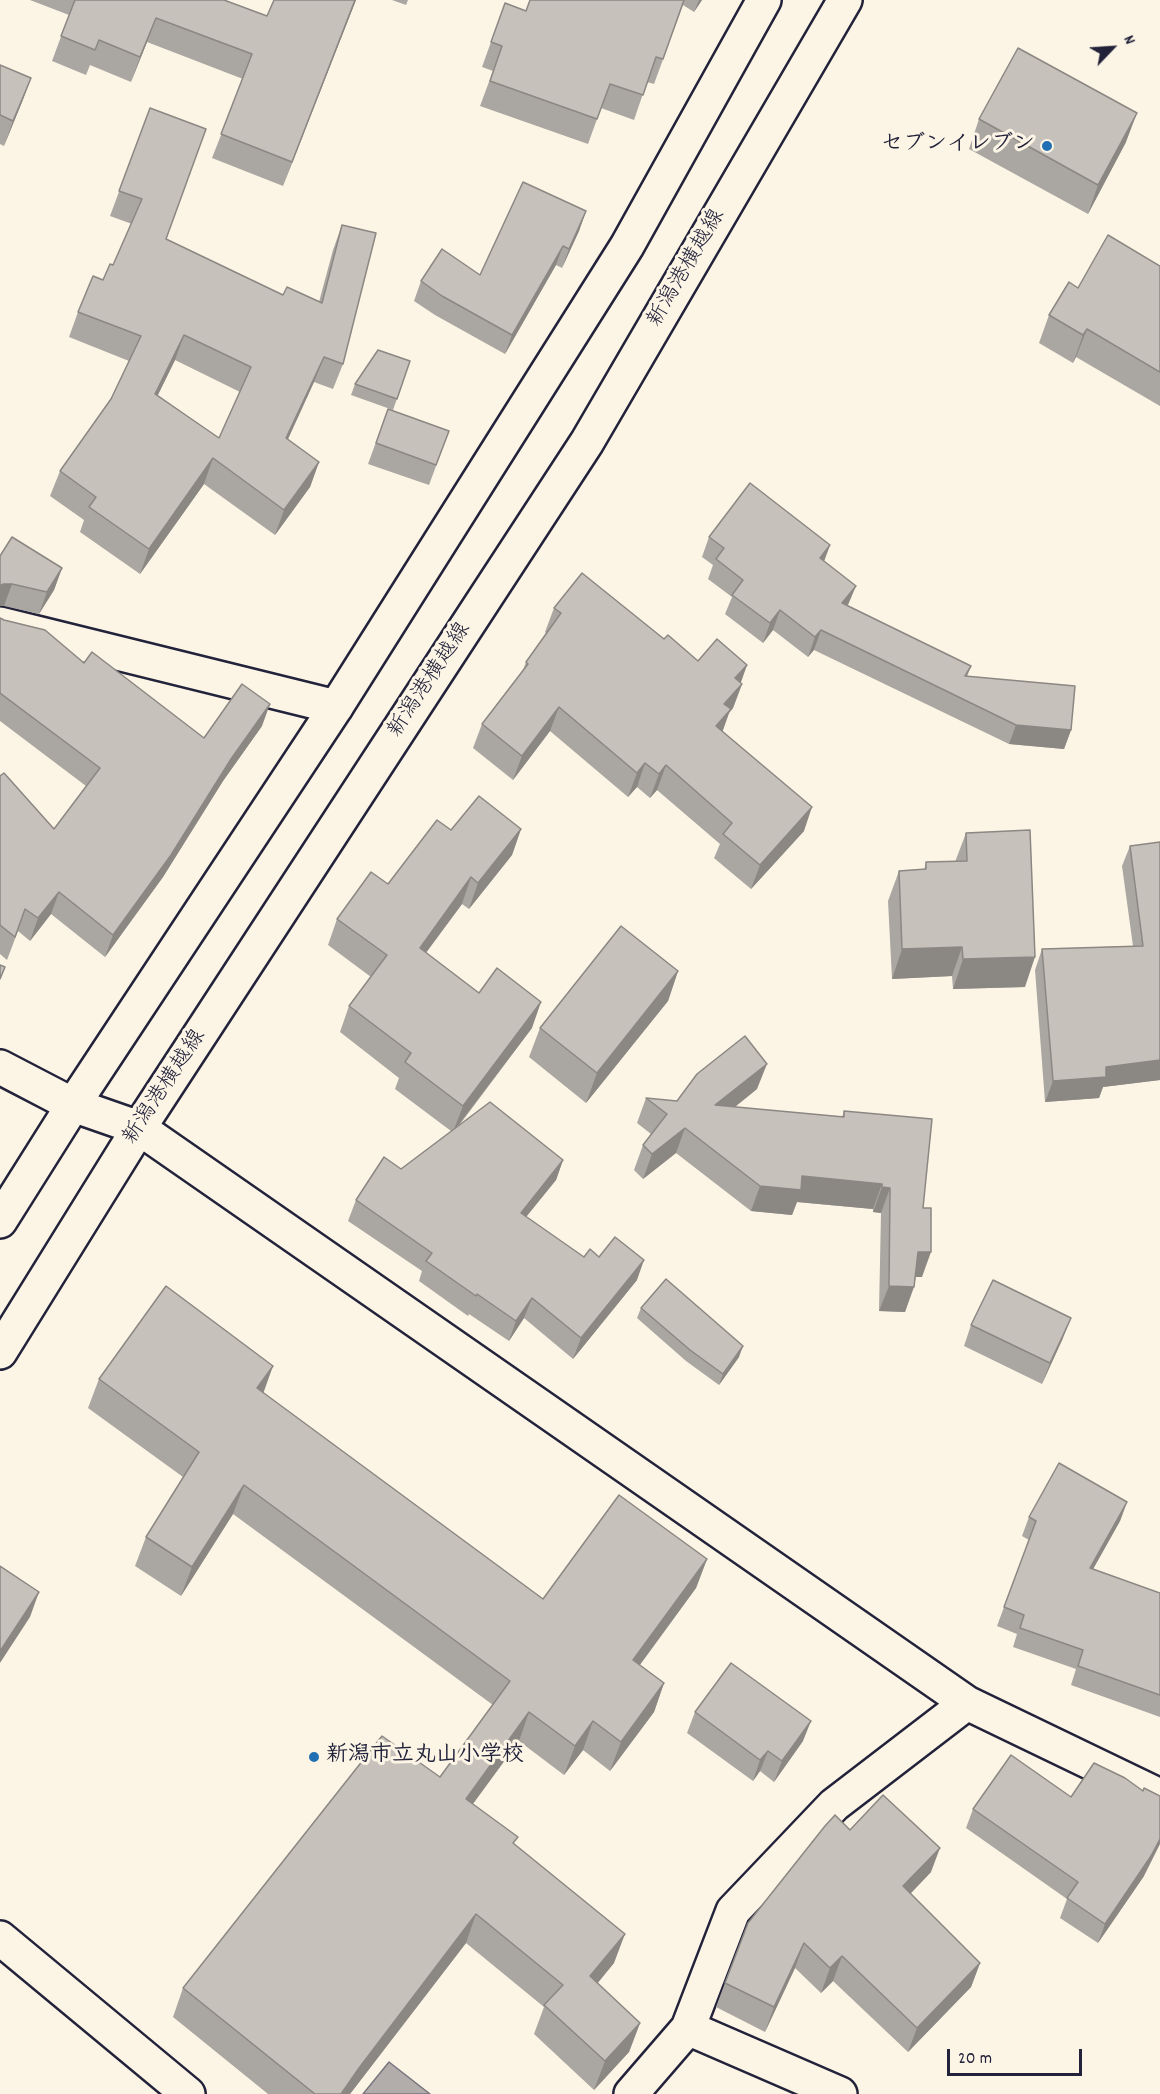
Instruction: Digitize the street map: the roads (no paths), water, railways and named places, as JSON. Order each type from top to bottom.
[{"type":"main road","points":[[0,1221],[73,1105],[336,707],[627,246],[764,0]]},
{"type":"main road","name":"新潟港横越線","points":[[0,1352],[139,1128],[587,442],[846,0]]},
{"type":"main road","points":[[0,624],[336,707]]},
{"type":"main road","points":[[0,1067],[73,1105],[139,1128],[968,1703],[1160,1796]]},
{"type":"main road","points":[[631,2094],[688,2028],[733,1911],[834,1805],[968,1703]]},
{"type":"main road","points":[[0,1938],[188,2094]]},
{"type":"main road","points":[[688,2028],[840,2094]]},
{"type":"place","name":"セブンイレブン","points":[[1047,146]]},
{"type":"place","name":"新潟市立丸山小学校","points":[[314,1757]]}]
